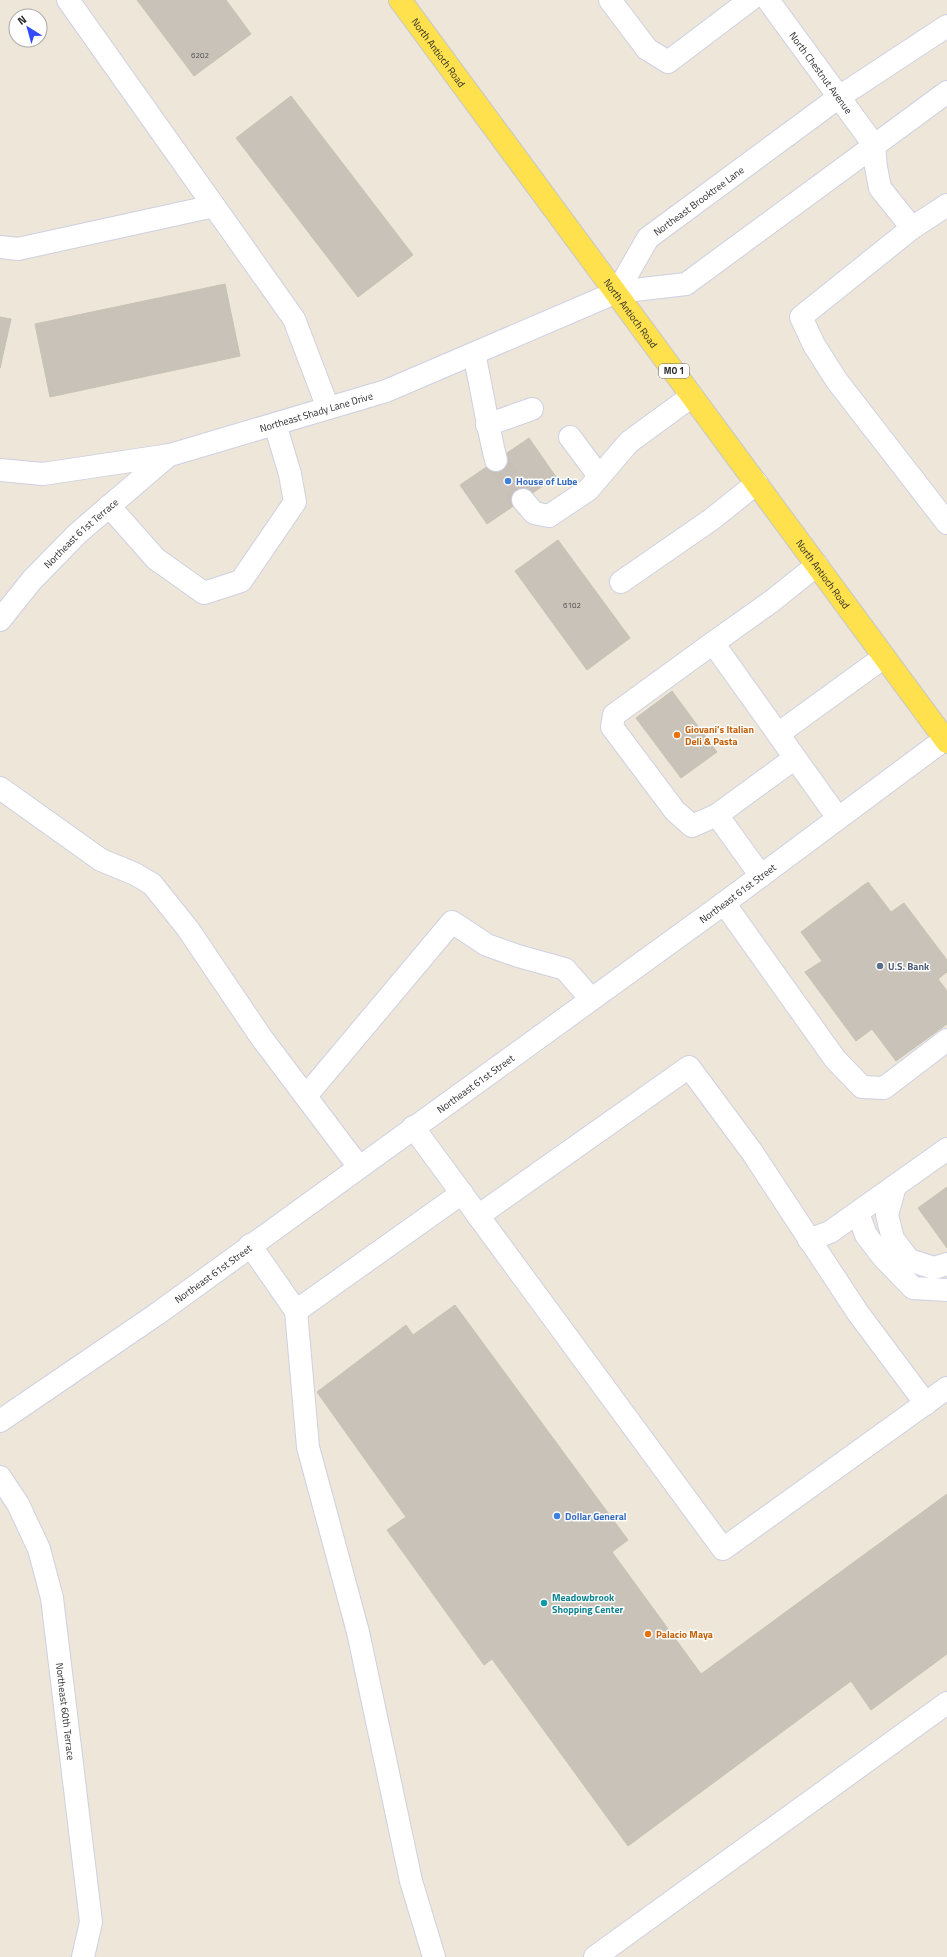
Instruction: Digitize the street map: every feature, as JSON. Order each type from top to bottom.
[{"type":"main road","name":"North Antioch Road","points":[[400,0],[617,292],[946,740]]},
{"type":"street","points":[[68,0],[294,319],[328,408]]},
{"type":"street","points":[[610,0],[647,49],[668,62],[750,0]]},
{"type":"street","name":"North Chestnut Avenue","points":[[768,0],[874,145]]},
{"type":"street","name":"Northeast Brooktree Lane","points":[[617,292],[648,238],[839,97],[947,26]]},
{"type":"street","points":[[617,292],[686,284],[947,92]]},
{"type":"street","points":[[874,145],[880,188],[912,228]]},
{"type":"street","points":[[947,205],[912,228],[802,317],[814,345],[837,381],[947,523]]},
{"type":"street","points":[[0,247],[18,249],[214,206]]},
{"type":"street","name":"Northeast Shady Lane Drive","points":[[0,470],[43,474],[170,455],[386,391],[617,292]]},
{"type":"street","points":[[474,354],[481,386],[487,426],[496,460]]},
{"type":"street","points":[[523,500],[534,513],[549,516],[588,490],[629,442],[692,396]]},
{"type":"street","points":[[487,426],[532,409]]},
{"type":"street","points":[[109,506],[156,559],[204,593],[241,581],[295,502],[290,474],[275,424]]},
{"type":"street","points":[[570,437],[599,476]]},
{"type":"street","name":"Northeast 61st Terrace","points":[[0,620],[32,580],[77,534],[170,455]]},
{"type":"street","points":[[621,582],[712,519],[757,483]]},
{"type":"street","points":[[795,758],[717,815],[692,826],[674,811],[612,727],[614,715],[772,601],[817,565]]},
{"type":"street","points":[[713,643],[838,818]]},
{"type":"street","points":[[778,734],[884,656]]},
{"type":"street","name":"Northeast 61st Street","points":[[0,1421],[157,1314],[250,1245],[724,903],[946,740]]},
{"type":"street","points":[[0,788],[101,860],[135,874],[152,884],[188,929],[261,1037],[359,1166]]},
{"type":"street","points":[[717,815],[761,876]]},
{"type":"street","points":[[724,903],[835,1059],[862,1087],[884,1088],[947,1040]]},
{"type":"street","points":[[306,1096],[452,922],[487,945],[518,956],[565,969],[591,999]]},
{"type":"street","points":[[478,1216],[690,1067],[752,1152],[858,1313],[926,1404]]},
{"type":"street","points":[[413,1127],[723,1549],[947,1388]]},
{"type":"street","points":[[809,1240],[830,1232],[947,1149]]},
{"type":"street","points":[[896,1186],[887,1215],[893,1239],[909,1260],[934,1268],[947,1264]]},
{"type":"street","points":[[296,1311],[462,1193]]},
{"type":"street","points":[[858,1213],[866,1235],[883,1257],[914,1288],[947,1290]]},
{"type":"street","points":[[250,1245],[296,1311],[308,1447],[358,1632],[411,1881],[434,1957]]},
{"type":"street","name":"Northeast 60th Terrace","points":[[0,1477],[18,1504],[39,1549],[52,1598],[91,1922],[84,1957]]},
{"type":"street","points":[[595,1957],[947,1703]]},
{"type":"building","points":[[137,0],[226,0],[251,34],[194,76]]},
{"type":"building","points":[[291,96],[413,255],[358,297],[236,138]]},
{"type":"building","points":[[225,284],[240,356],[50,397],[35,324]]},
{"type":"building","points":[[0,317],[11,319],[0,368]]},
{"type":"building","name":"House of Lube","points":[[529,438],[556,477],[487,524],[460,485]]},
{"type":"building","points":[[558,540],[630,638],[587,670],[515,571]]},
{"type":"building","name":"Giovani's Italian Deli & Pasta","points":[[672,691],[717,752],[681,778],[636,718]]},
{"type":"building","name":"U.S. Bank","points":[[868,882],[891,912],[904,903],[947,960],[947,972],[938,979],[947,991],[947,1024],[896,1061],[872,1029],[856,1041],[805,972],[822,961],[801,932]]},
{"type":"building","points":[[947,1187],[947,1248],[918,1208]]},
{"type":"building","name":"Meadowbrook Shopping Center","points":[[455,1305],[628,1540],[612,1552],[701,1674],[947,1494],[947,1654],[871,1710],[851,1681],[628,1846],[492,1659],[484,1665],[387,1530],[406,1517],[317,1392],[406,1325],[413,1335]]},
{"type":"tunnel","points":[[496,460],[523,500]]},
{"type":"place","name":"House of Lube","points":[[508,481]]},
{"type":"place","name":"Giovani's Italian Deli & Pasta","points":[[677,735]]},
{"type":"place","name":"U.S. Bank","points":[[880,966]]},
{"type":"place","name":"Dollar General","points":[[557,1516]]},
{"type":"place","name":"Meadowbrook Shopping Center","points":[[544,1603]]},
{"type":"place","name":"Palacio Maya","points":[[648,1634]]}]
